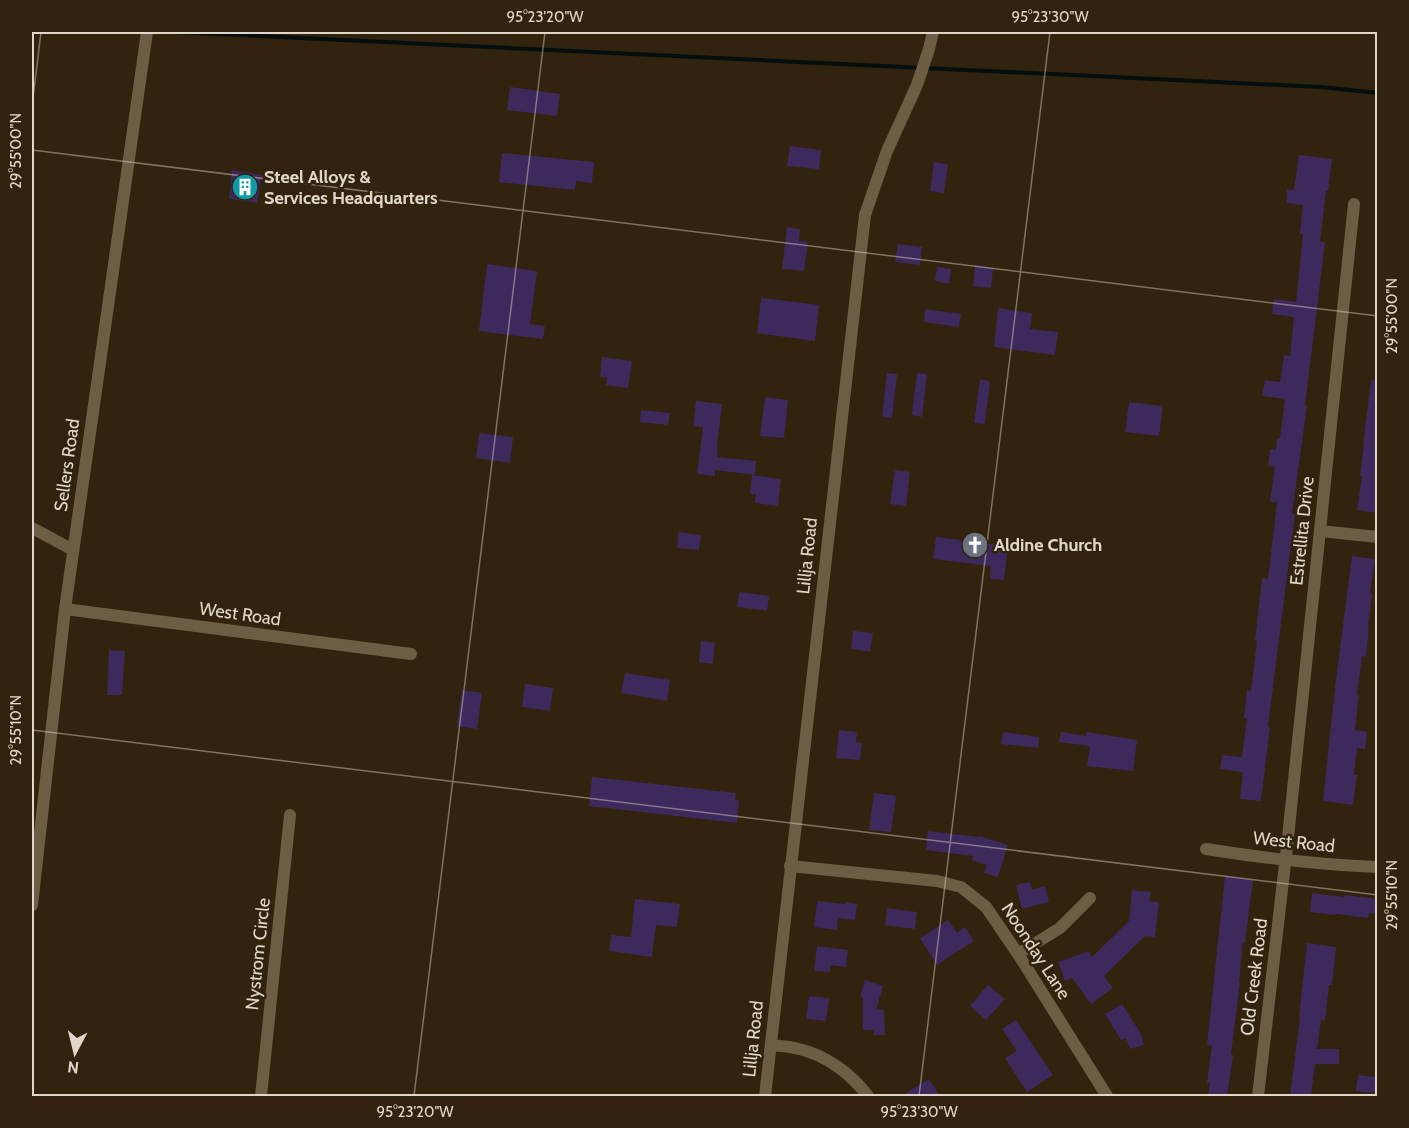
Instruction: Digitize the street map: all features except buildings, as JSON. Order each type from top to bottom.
[{"type":"street","name":"Sellers Road","points":[[32,905],[65,609],[147,32]]},
{"type":"street","name":"Lillja Road","points":[[765,1096],[865,215],[887,151],[917,85],[933,32]]},
{"type":"street","name":"Estrellita Drive","points":[[1285,861],[1354,204]]},
{"type":"street","points":[[32,528],[73,550]]},
{"type":"street","points":[[1320,531],[1377,537]]},
{"type":"street","name":"West Road","points":[[65,609],[411,654]]},
{"type":"street","name":"Nystrom Circle","points":[[261,1096],[290,815]]},
{"type":"street","name":"West Road","points":[[1206,849],[1285,861],[1377,867]]},
{"type":"street","name":"Old Creek Road","points":[[1258,1096],[1285,861]]},
{"type":"street","name":"Noonday Lane","points":[[790,866],[937,881],[961,887],[986,907],[1107,1096]]},
{"type":"street","points":[[1018,954],[1060,928],[1090,898]]},
{"type":"street","points":[[771,1045],[798,1048],[831,1063],[853,1080],[868,1096]]},
{"type":"waterway","points":[[176,32],[1321,87],[1378,93]]},
{"type":"place","name":"Steel Alloys & Services Headquarters","points":[[245,187]]},
{"type":"place","name":"Aldine Church","points":[[975,545]]}]
